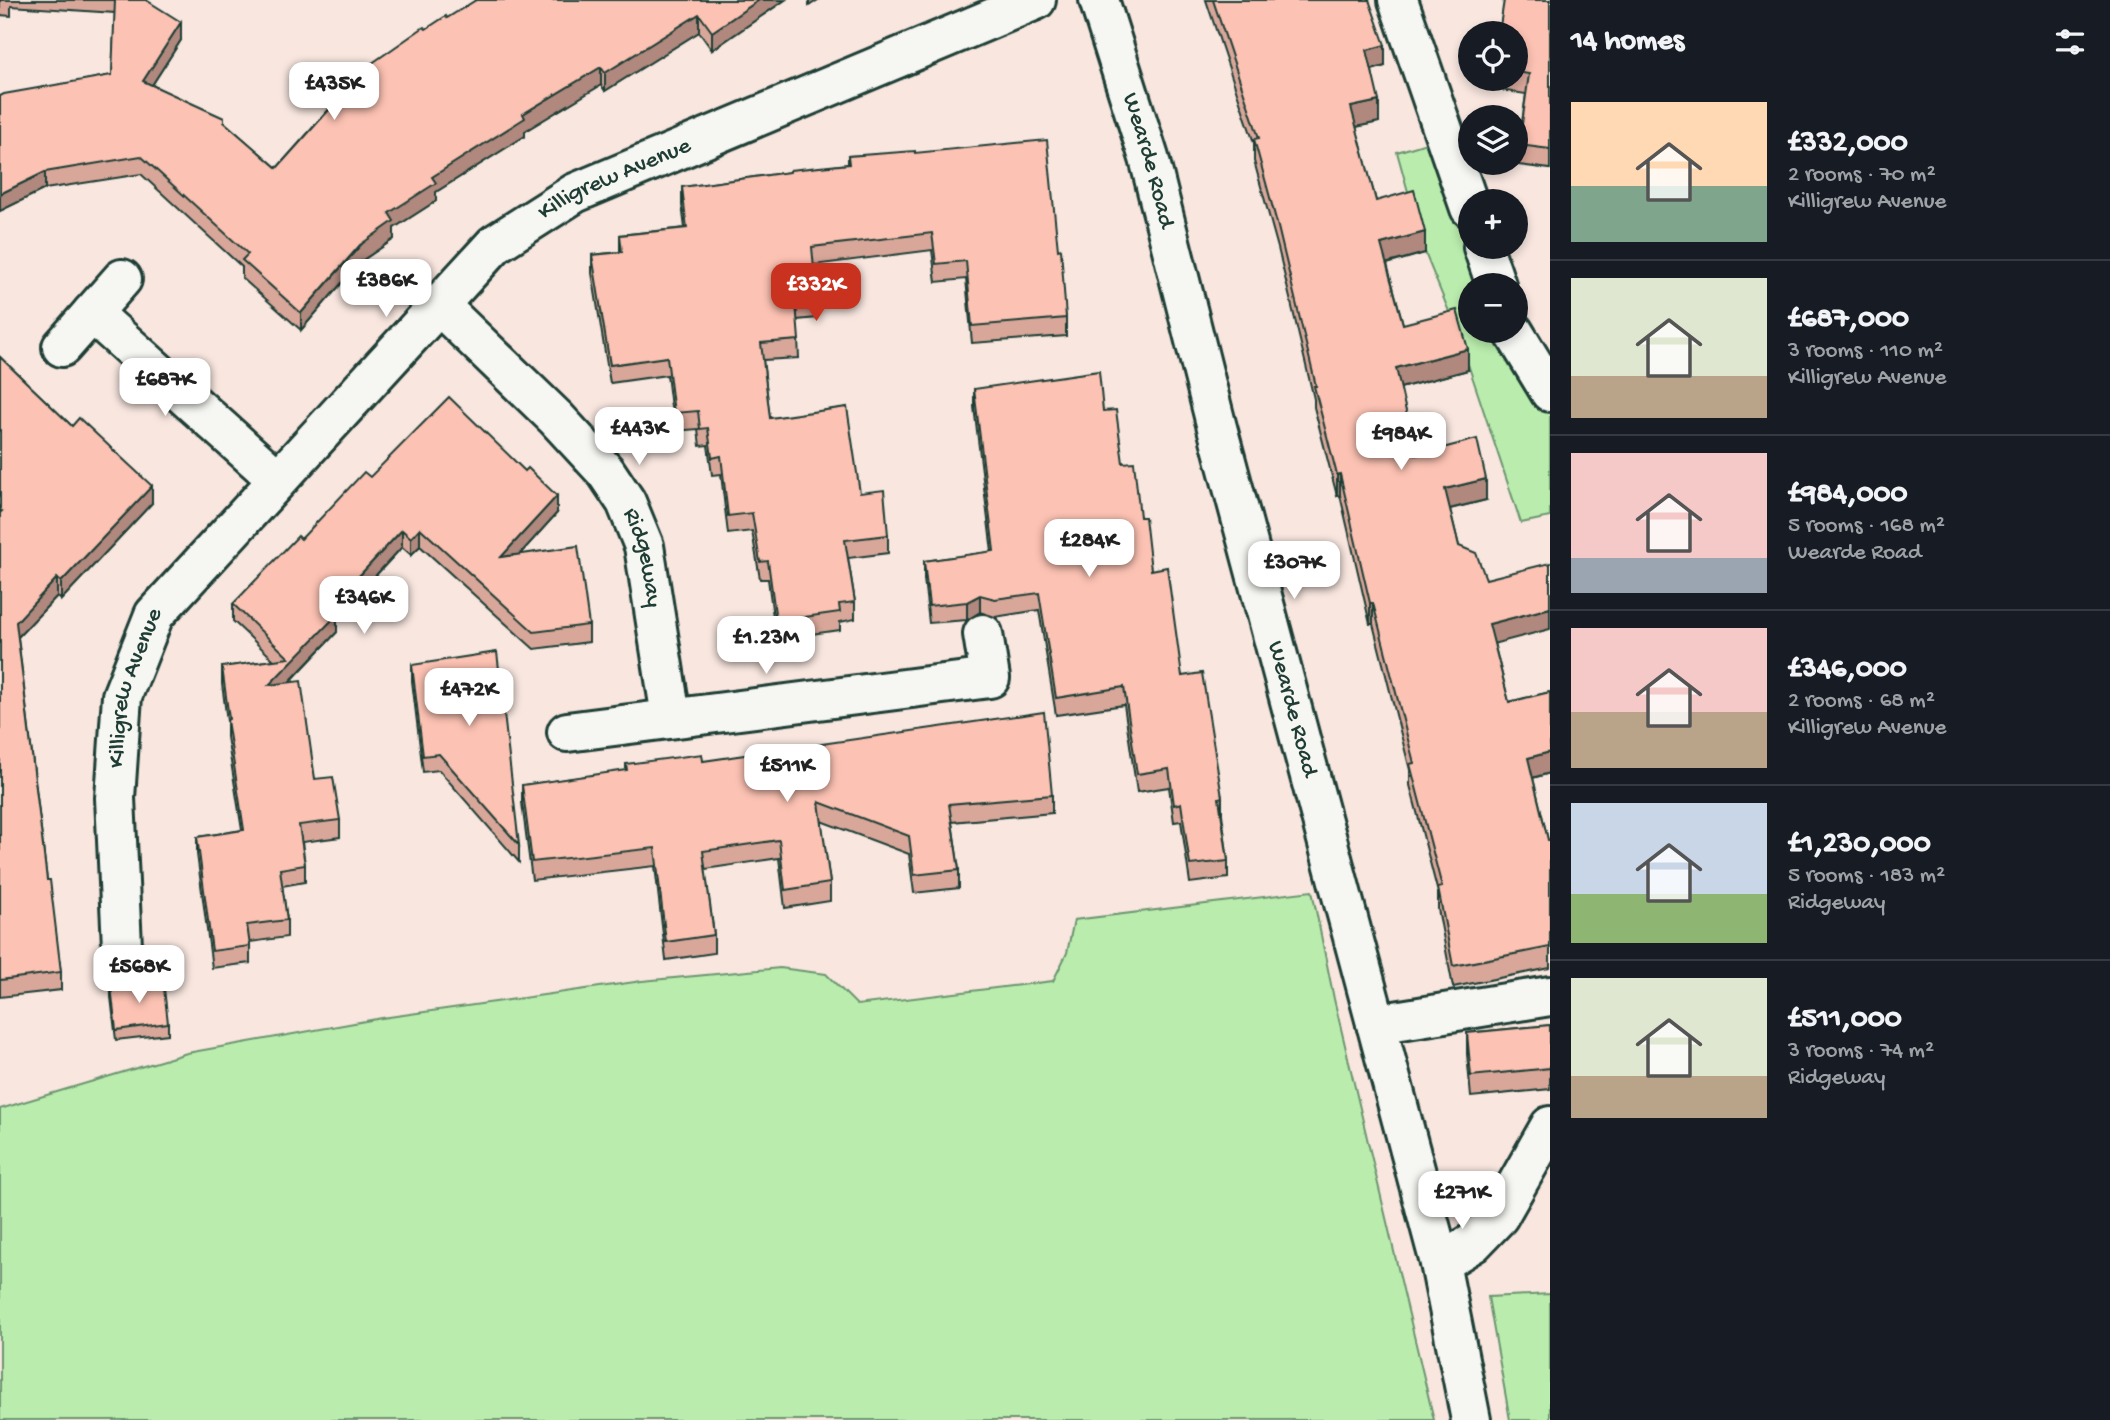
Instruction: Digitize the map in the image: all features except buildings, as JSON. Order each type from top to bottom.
[{"type":"street","name":"Killigrew Avenue","points":[[122,946],[115,798],[122,696],[154,615],[277,478],[495,244],[575,192],[1036,0]]},
{"type":"street","name":"Wearde Road","points":[[1099,0],[1149,158],[1222,447],[1440,1264],[1471,1420]]},
{"type":"street","points":[[1398,0],[1463,189]]},
{"type":"street","points":[[62,347],[122,279]]},
{"type":"street","name":"Ridgeway","points":[[439,306],[556,418],[606,472],[626,502],[644,546],[671,717]]},
{"type":"street","points":[[92,313],[277,478]]},
{"type":"street","points":[[1520,343],[1550,392]]},
{"type":"street","points":[[567,732],[990,678],[982,634]]},
{"type":"street","points":[[1376,1024],[1550,996]]},
{"type":"street","points":[[1440,1264],[1473,1243],[1499,1216],[1550,1126]]},
{"type":"green space","points":[[1446,137],[1464,189],[1458,189],[1458,259],[1478,259],[1488,273],[1458,273],[1458,334],[1425,253],[1397,152]]},
{"type":"green space","points":[[1461,343],[1520,343],[1550,392],[1550,517],[1521,523]]},
{"type":"green space","points":[[1312,891],[1334,999],[1434,1420],[0,1420],[0,1109],[187,1053],[382,1018],[642,981],[780,968],[826,974],[857,1005],[1053,981],[1067,953],[1074,920]]},
{"type":"green space","points":[[1550,1294],[1550,1420],[1510,1420],[1488,1297]]}]
